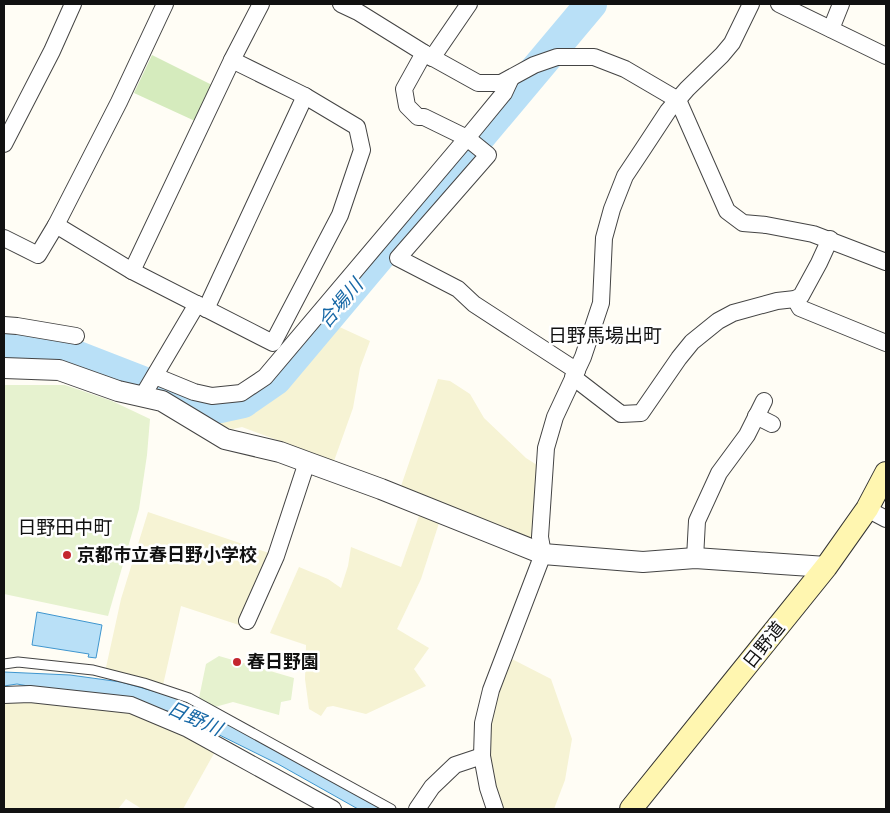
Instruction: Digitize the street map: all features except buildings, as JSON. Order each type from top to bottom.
[{"type":"main road","name":"日野道","points":[[631,809],[826,567],[876,514],[886,473]]},
{"type":"street","points":[[6,134],[52,51],[73,4]]},
{"type":"street","points":[[4,238],[38,255],[56,225],[119,102],[165,4]]},
{"type":"street","points":[[132,271],[232,60],[261,4]]},
{"type":"street","points":[[341,4],[358,12],[478,83],[501,83],[534,65],[557,57],[594,57],[625,69],[678,100],[727,211],[743,222],[813,234],[886,262]]},
{"type":"street","points":[[4,368],[59,370],[118,391],[149,385],[212,396],[241,393],[265,377],[385,253],[488,155],[472,142],[424,117],[418,117],[407,106],[404,89],[428,55],[469,4]]},
{"type":"street","points":[[495,809],[488,788],[482,756],[483,723],[491,690],[543,554],[540,537],[546,448],[555,417],[592,333],[601,303],[604,238],[612,209],[626,176],[668,111],[732,43],[751,4]]},
{"type":"street","points":[[779,4],[886,56]]},
{"type":"street","points":[[831,29],[841,4]]},
{"type":"street","points":[[56,225],[132,271],[273,343],[340,215],[362,150],[357,127],[305,96],[232,60]]},
{"type":"street","points":[[385,253],[472,142],[504,93],[511,78]]},
{"type":"street","points":[[149,385],[202,307],[305,96]]},
{"type":"street","points":[[385,253],[458,289],[474,304],[575,374],[621,414],[641,413],[679,358],[692,342],[711,326],[733,313],[801,296],[830,240]]},
{"type":"street","points":[[795,299],[800,308],[886,343]]},
{"type":"street","points":[[4,325],[76,336]]},
{"type":"street","points":[[149,385],[162,402],[225,439],[280,452],[381,489],[543,554],[643,562],[695,558],[826,567]]},
{"type":"street","points":[[695,558],[697,521],[719,473],[747,436],[764,401]]},
{"type":"street","points":[[756,416],[772,424]]},
{"type":"street","points":[[248,621],[276,556],[307,462]]},
{"type":"street","points":[[4,695],[30,694],[131,705],[188,729],[333,809]]},
{"type":"street","points":[[417,809],[432,786],[455,765],[482,756]]},
{"type":"lane","points":[[4,664],[18,662],[93,670],[144,683],[189,698],[391,809]]},
{"type":"shaded area","points":[[333,324],[370,341],[360,368],[353,408],[334,461],[242,427],[233,429],[215,424],[187,406],[221,412],[242,407],[265,397],[287,375],[312,344]]},
{"type":"shaded area","points":[[438,379],[450,381],[470,394],[484,418],[526,458],[540,467],[535,540],[401,486]]},
{"type":"shaded area","points":[[148,512],[272,554],[239,625],[181,606],[163,685],[105,672],[121,599]]},
{"type":"shaded area","points":[[420,513],[439,523],[421,579],[397,629],[429,648],[414,669],[426,686],[366,714],[333,706],[327,707],[321,716],[309,709],[305,679],[306,645],[270,633],[299,567],[328,579],[341,588],[348,566],[351,547],[401,567]]},
{"type":"shaded area","points":[[510,658],[551,679],[572,739],[565,780],[554,809],[502,809],[496,795],[491,766],[492,712]]},
{"type":"shaded area","points":[[4,699],[131,711],[217,748],[183,809],[142,809],[126,799],[118,809],[4,809]]},
{"type":"green space","points":[[152,55],[212,85],[195,121],[134,93]]},
{"type":"green space","name":"京都市立春日野小学校","points":[[4,385],[65,385],[112,401],[150,419],[139,509],[108,616],[4,594]]},
{"type":"green space","points":[[219,656],[294,678],[291,700],[281,702],[279,715],[233,702],[215,707],[199,698],[206,664]]},
{"type":"water","points":[[37,612],[102,625],[96,658],[88,657],[89,654],[32,645]]},
{"type":"water","name":"日野川","points":[[4,672],[70,675],[121,682],[185,700],[384,809],[358,809],[278,764],[173,712],[17,684],[4,686]]},
{"type":"waterway","name":"合場川","points":[[4,343],[52,347],[173,394],[220,407],[243,402],[276,379],[591,4]]},
{"type":"place","name":"京都市立春日野小学校","points":[[67,555]]},
{"type":"place","name":"春日野園","points":[[237,662]]},
{"type":"district","name":"日野馬場出町","points":[[605,335]]},
{"type":"district","name":"日野田中町","points":[[65,527]]}]
